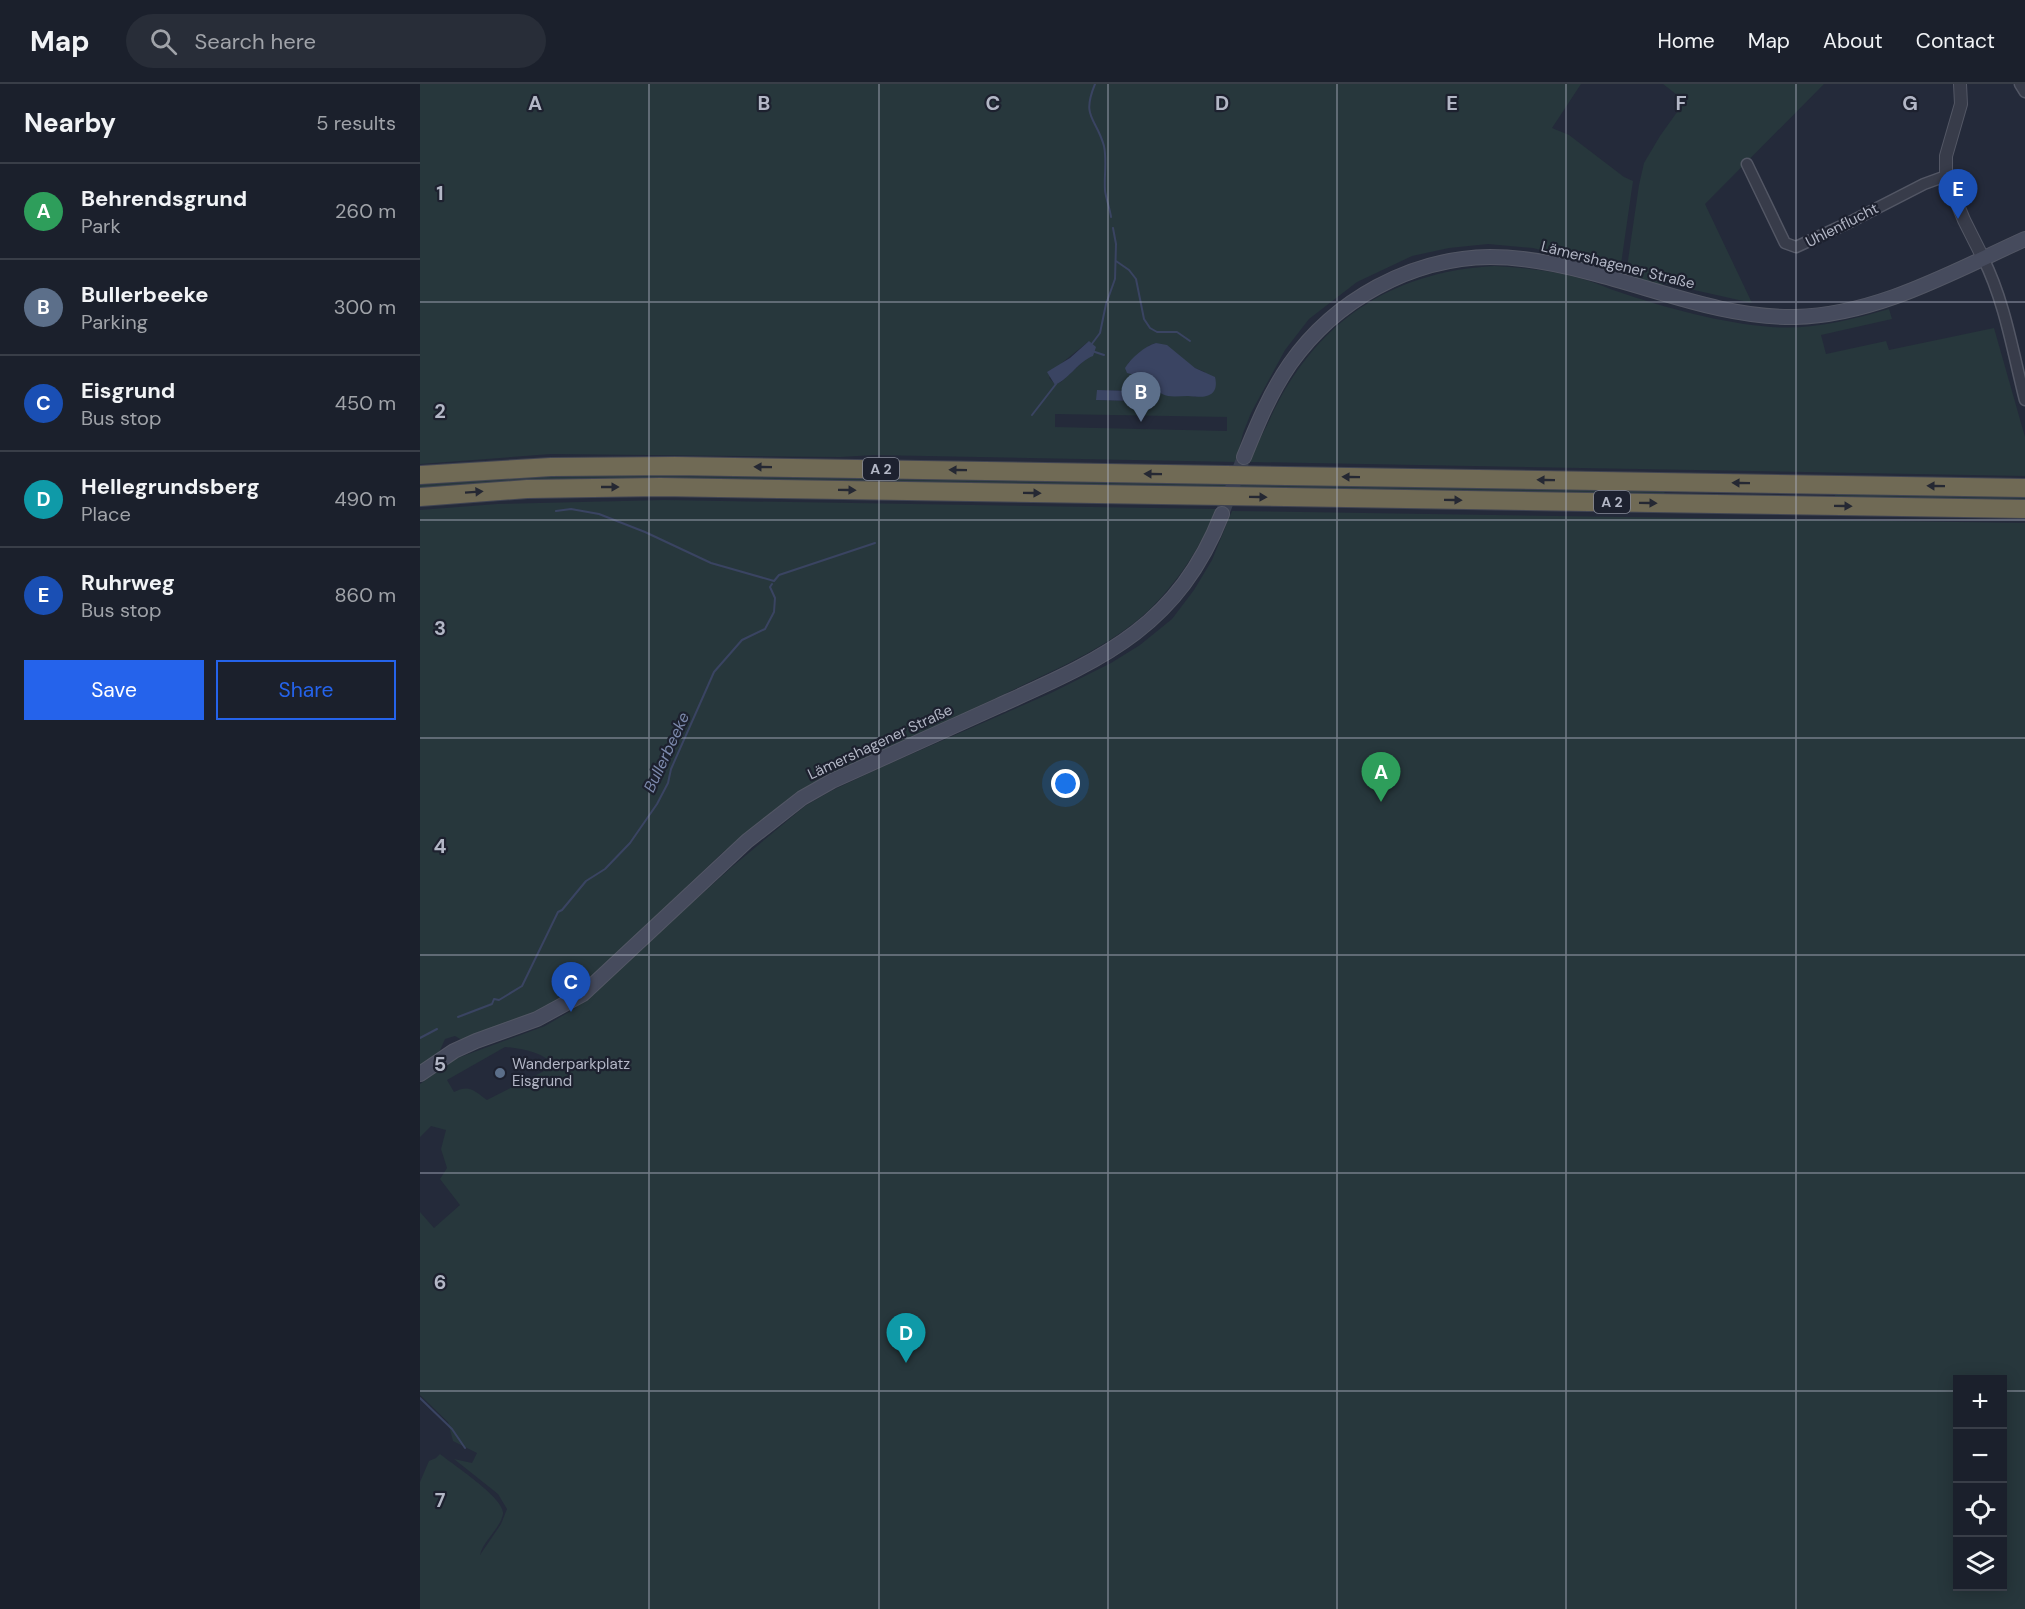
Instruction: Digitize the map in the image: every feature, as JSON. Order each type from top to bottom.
[{"type":"highway","name":"A 2","points":[[420,475],[551,467],[698,466],[2025,488]]},
{"type":"highway","name":"A 2","points":[[420,497],[551,488],[695,487],[2025,509]]},
{"type":"main road","name":"Lämershagener Straße","points":[[1244,457],[1276,387],[1309,340],[1352,301],[1419,268],[1469,258],[1522,258],[1592,272],[1713,306],[1756,314],[1794,317],[1836,312],[1874,303],[1916,288],[2025,239]]},
{"type":"main road","name":"Lämershagener Straße","points":[[420,1074],[453,1051],[547,1014],[583,994],[724,862],[802,798],[849,774],[1050,683],[1090,663],[1130,638],[1182,587],[1205,549],[1222,514]]},
{"type":"street","points":[[1960,84],[1961,104],[1946,156],[1946,176],[1968,230],[1983,258],[1998,300],[2025,400]]},
{"type":"street","points":[[2020,84],[2025,92]]},
{"type":"street","name":"Uhlenflucht","points":[[1747,164],[1785,243],[1796,247],[1923,184],[1946,176]]},
{"type":"shaded area","points":[[420,84],[1581,84],[1552,128],[1569,135],[1624,177],[1633,181],[1620,271],[1533,248],[1488,244],[1449,248],[1412,256],[1357,282],[1309,319],[1285,350],[1251,413],[1236,462],[874,455],[840,457],[551,454],[420,464]],"holes":[[[1088,342],[1087,358],[1061,382],[1055,384],[1049,378],[1063,362]],[[1156,343],[1205,372],[1196,397],[1150,383],[1137,375],[1128,363],[1150,345]],[[1097,390],[1133,391],[1133,401],[1097,400]],[[1055,414],[1227,417],[1227,431],[1055,427]]]},
{"type":"shaded area","points":[[1663,84],[1824,84],[1705,204],[1752,303],[1663,283],[1662,288],[1626,274],[1644,163],[1685,101]]},
{"type":"shaded area","points":[[1494,266],[1566,275],[1675,309],[1752,325],[1786,328],[1816,326],[1889,309],[1892,319],[1821,335],[1826,354],[1886,341],[1889,350],[1994,328],[2025,437],[2025,476],[1250,462],[1287,387],[1308,357],[1332,331],[1358,309],[1388,292],[1420,279],[1456,270]]},
{"type":"shaded area","points":[[608,475],[1664,490],[1665,495],[620,478],[508,482],[420,489],[420,485],[513,478]]},
{"type":"shaded area","points":[[1835,493],[2025,497],[2025,500],[1835,498]]},
{"type":"shaded area","points":[[664,500],[1216,509],[1196,551],[1159,600],[1134,623],[1103,644],[1053,671],[820,779],[796,793],[722,853],[579,990],[556,1005],[462,1040],[455,1036],[445,1039],[438,1055],[420,1068],[420,510],[497,504]]},
{"type":"shaded area","points":[[1232,511],[2025,523],[2025,1609],[420,1609],[420,1482],[429,1461],[440,1454],[488,1491],[502,1508],[501,1519],[480,1555],[501,1524],[507,1509],[498,1494],[454,1459],[472,1463],[477,1453],[453,1441],[448,1422],[420,1395],[420,1212],[434,1228],[460,1205],[440,1179],[447,1168],[441,1149],[446,1130],[431,1126],[420,1137],[420,1084],[455,1059],[545,1026],[574,1009],[733,866],[805,806],[882,767],[1051,693],[1111,663],[1140,645],[1172,619],[1194,590],[1212,560]],"holes":[[[505,1047],[525,1050],[545,1058],[554,1066],[487,1100],[468,1089],[454,1092],[447,1080]]]},
{"type":"water","points":[[1089,341],[1096,347],[1093,356],[1055,385],[1047,372],[1070,358]]},
{"type":"water","points":[[1156,343],[1167,345],[1195,368],[1215,377],[1216,384],[1213,393],[1199,397],[1168,396],[1158,392],[1140,378],[1127,373],[1125,368],[1131,360]]},
{"type":"water","points":[[1097,390],[1133,391],[1133,401],[1096,400]]},
{"type":"waterway","name":"Bullerbeeke","points":[[1095,84],[1089,104],[1091,117],[1104,146],[1105,192],[1111,217]]},
{"type":"waterway","name":"Bullerbeeke","points":[[1091,345],[1100,333],[1106,304],[1115,279],[1116,244],[1113,228]]},
{"type":"waterway","points":[[1116,261],[1129,270],[1136,279],[1144,319],[1150,328],[1157,332],[1177,332],[1190,341]]},
{"type":"waterway","points":[[1092,351],[1104,355]]},
{"type":"waterway","name":"Bullerbeeke","points":[[1032,415],[1056,384]]},
{"type":"waterway","points":[[556,511],[571,509],[599,514],[645,532],[711,563],[774,581],[779,575],[875,543]]},
{"type":"waterway","name":"Bullerbeeke","points":[[458,1017],[492,1004],[494,999],[499,1000],[522,986],[558,912],[586,881],[605,869],[630,843],[657,804],[668,783],[671,769],[714,672],[742,640],[765,629],[774,612],[775,598],[770,587],[772,584]]},
{"type":"waterway","name":"Bullerbeeke","points":[[420,1038],[437,1029]]},
{"type":"waterway","name":"Bullerbeeke","points":[[420,1398],[452,1429],[465,1448]]},
{"type":"tunnel","points":[[1222,514],[1244,457]]},
{"type":"place","name":"Ruhrweg","points":[[1958,219]]},
{"type":"place","name":"Bullerbeeke","points":[[1141,422]]},
{"type":"place","name":"Behrendsgrund","points":[[1381,802]]},
{"type":"place","name":"Eisgrund","points":[[571,1012]]},
{"type":"place","name":"Wanderparkplatz Eisgrund","points":[[500,1073]]},
{"type":"place","name":"Hellegrundsberg","points":[[906,1363]]}]
